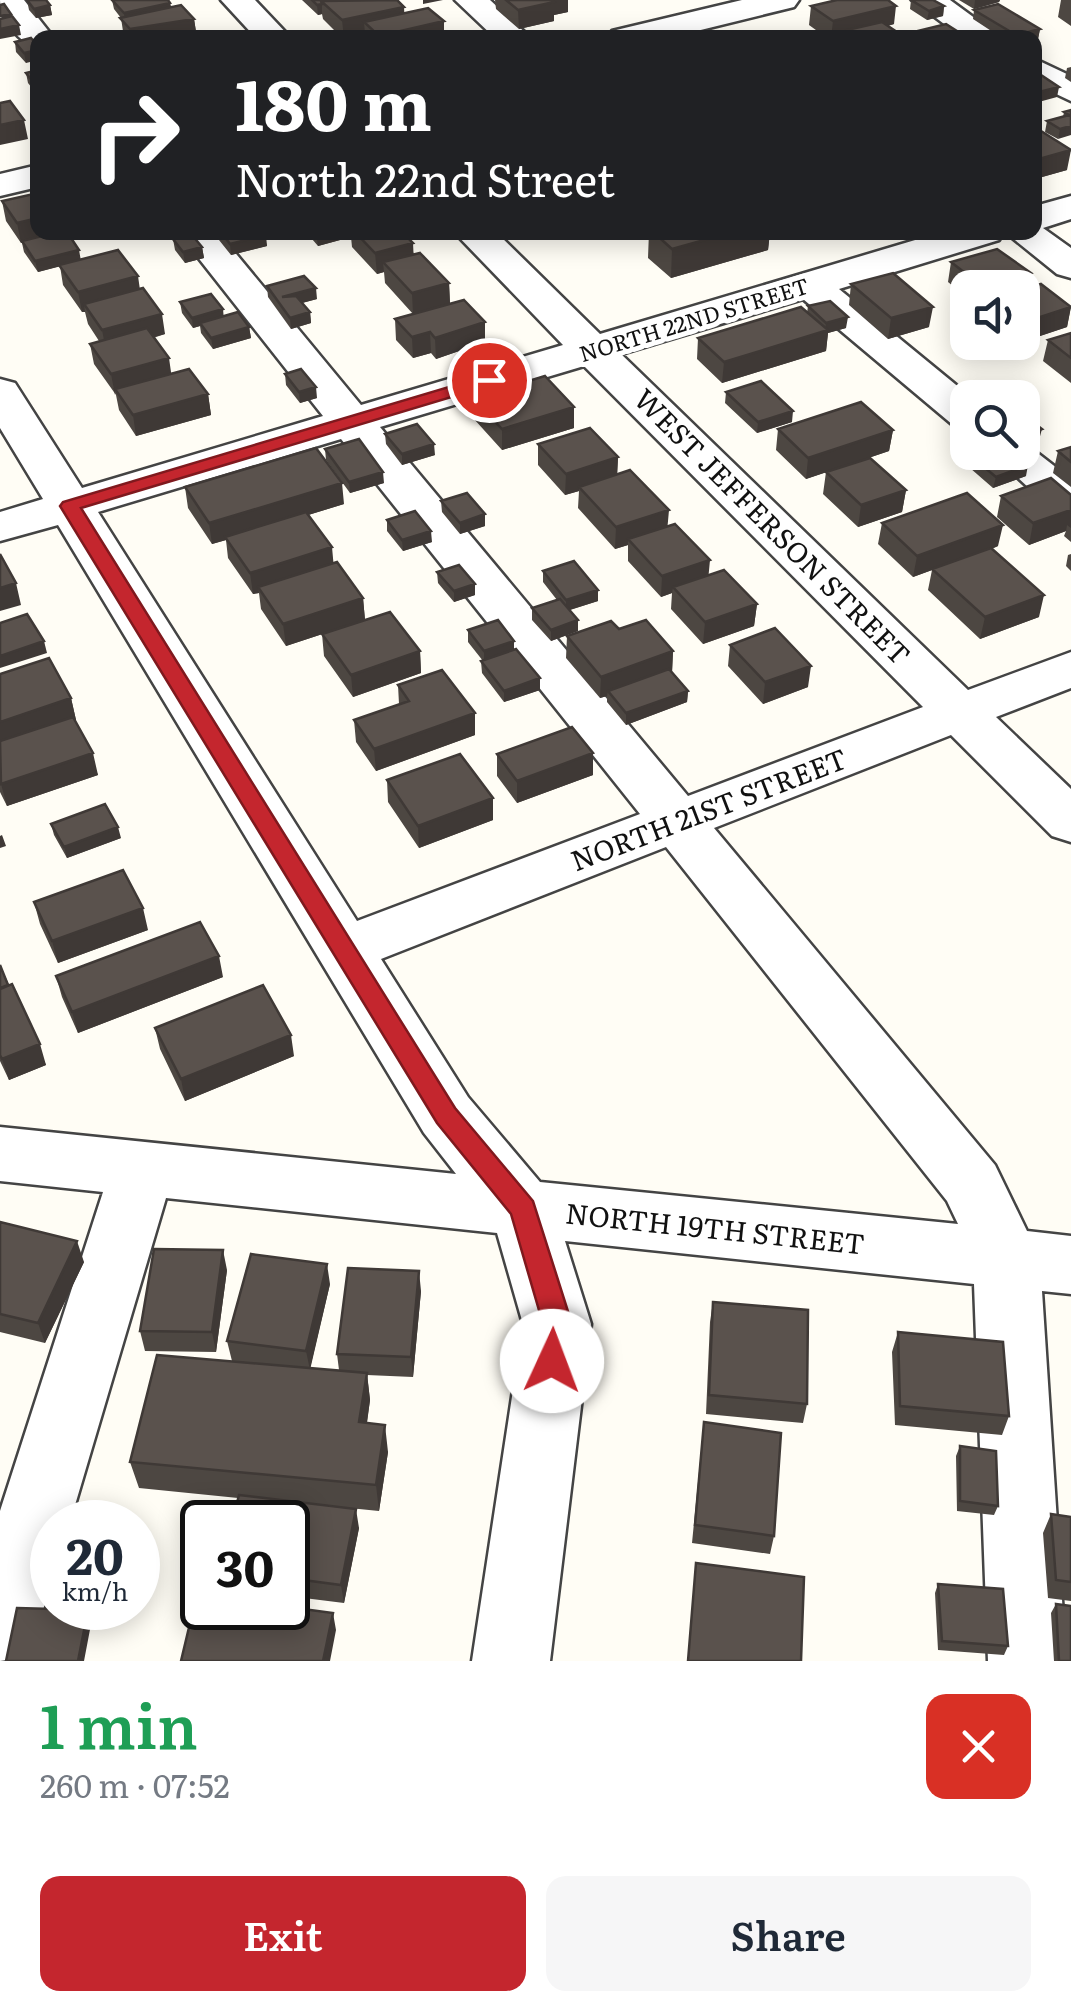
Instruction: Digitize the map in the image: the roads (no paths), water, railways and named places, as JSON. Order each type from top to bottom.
[{"type":"street","points":[[7,0],[31,30]]},
{"type":"street","points":[[237,0],[267,30]]},
{"type":"street","points":[[470,0],[506,30]]},
{"type":"street","points":[[646,30],[708,8],[783,0]]},
{"type":"street","points":[[928,0],[974,30]]},
{"type":"street","points":[[708,8],[739,30]]},
{"type":"street","points":[[1042,73],[1071,92]]},
{"type":"street","points":[[0,184],[30,178]]},
{"type":"street","points":[[1042,216],[1071,207]]},
{"type":"street","points":[[203,240],[972,1184],[1006,1258],[1028,1661]]},
{"type":"street","name":"WEST JEFFERSON STREET","points":[[481,240],[1071,822]]},
{"type":"street","name":"NORTH 22ND STREET","points":[[0,527],[959,240]]},
{"type":"street","points":[[1035,240],[1071,266]]},
{"type":"street","points":[[810,285],[950,401]]},
{"type":"street","points":[[0,392],[446,1116],[524,1209],[558,1324],[511,1661]]},
{"type":"street","points":[[1033,470],[1071,502]]},
{"type":"street","name":"NORTH 21ST STREET","points":[[346,949],[1071,669]]},
{"type":"street","name":"NORTH 19TH STREET","points":[[0,1154],[1071,1265]]},
{"type":"street","points":[[0,1630],[142,1169]]}]
